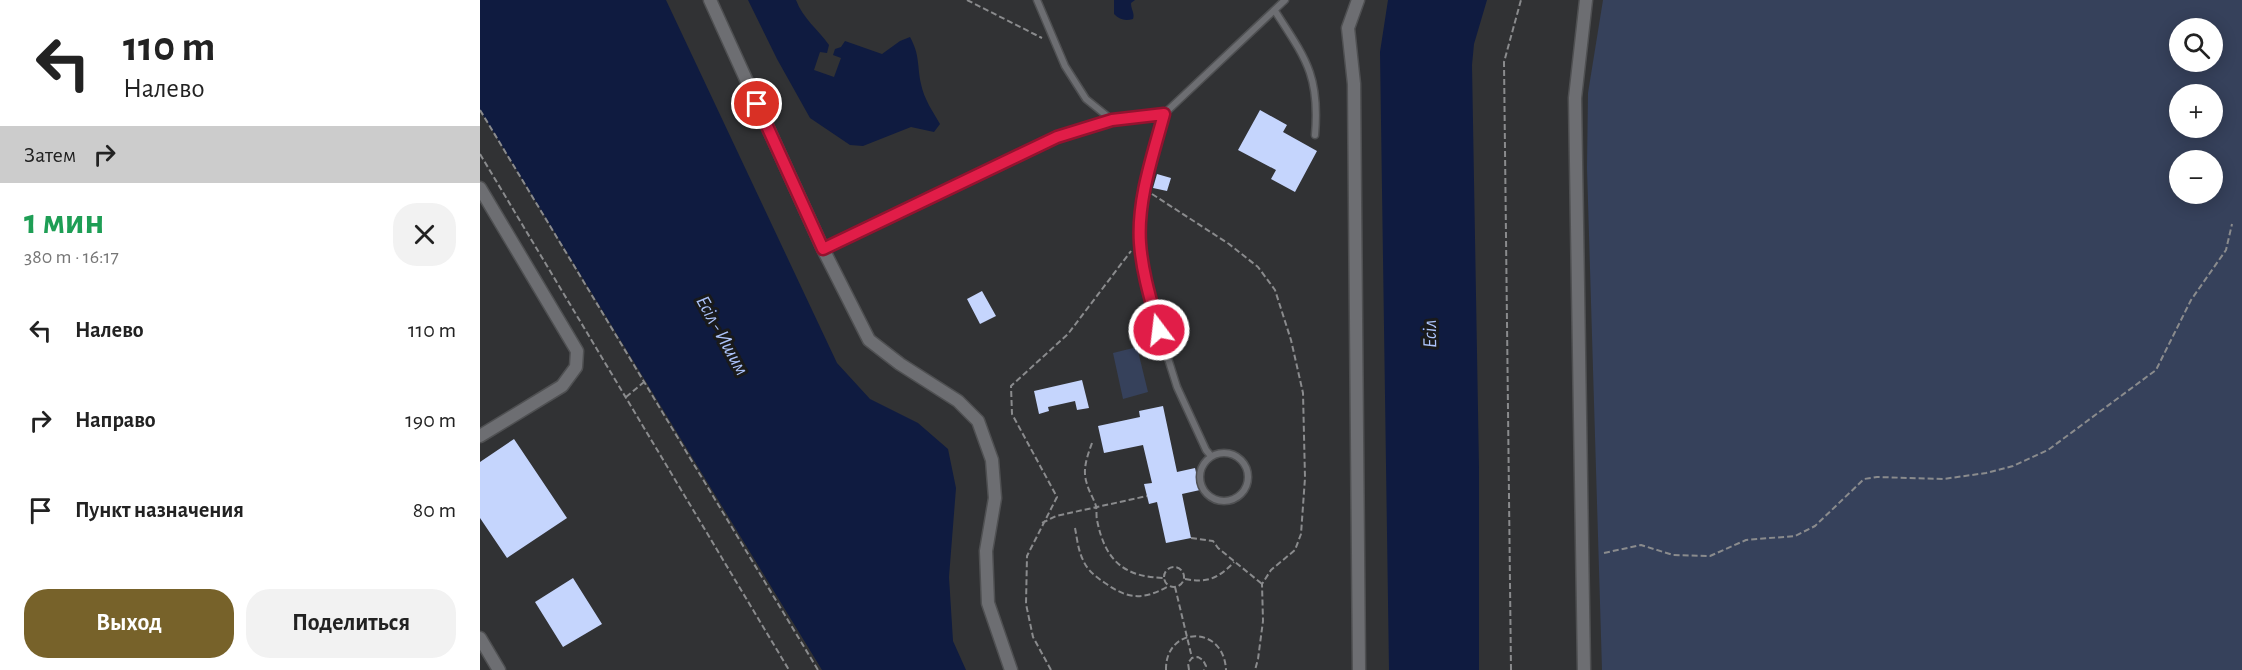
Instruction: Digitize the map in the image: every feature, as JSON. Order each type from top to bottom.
[{"type":"street","points":[[710,0],[823,249],[869,340],[900,364],[958,401],[978,421],[992,460],[995,498],[986,551],[988,603],[1011,670]]},
{"type":"street","points":[[1358,0],[1348,28],[1354,84],[1359,670]]},
{"type":"street","points":[[1584,670],[1575,98],[1586,0]]},
{"type":"street","points":[[480,188],[577,351],[576,367],[562,386],[480,436]]},
{"type":"street","points":[[480,638],[499,670]]},
{"type":"lane","points":[[1037,0],[1065,66],[1086,99],[1112,120]]},
{"type":"lane","points":[[1211,456],[1206,450],[1177,387],[1144,271],[1140,241],[1145,189],[1164,114],[1286,0]]},
{"type":"lane","points":[[1275,11],[1311,72],[1317,110],[1315,135]]},
{"type":"lane","points":[[823,249],[1057,137],[1112,120],[1164,114]]},
{"type":"lane","points":[[1225,453],[1238,457],[1246,468],[1248,482],[1241,494],[1230,501],[1216,500],[1204,492],[1199,480],[1202,466],[1211,456],[1225,453]]},
{"type":"path","points":[[967,0],[1036,36],[1055,43]]},
{"type":"path","points":[[1511,670],[1504,62],[1521,0]]},
{"type":"path","points":[[480,110],[818,670]]},
{"type":"path","points":[[480,154],[789,670]]},
{"type":"path","points":[[1145,189],[1229,244],[1258,267],[1275,290],[1291,340],[1303,393],[1305,478],[1301,534],[1294,550],[1271,570],[1262,585],[1263,621],[1255,670]]},
{"type":"path","points":[[1604,552],[1641,545],[1673,555],[1710,556],[1746,540],[1795,536],[1815,526],[1863,479],[1877,477],[1943,479],[1986,473],[2013,466],[2048,450],[2156,370],[2191,300],[2226,250],[2232,224]]},
{"type":"path","points":[[1051,670],[1033,637],[1026,604],[1027,556],[1057,497],[1012,414],[1011,386],[1068,334],[1140,241]]},
{"type":"path","points":[[626,397],[644,382]]},
{"type":"path","points":[[1092,443],[1085,464],[1086,482],[1096,507],[1102,539],[1110,558],[1134,574],[1164,578]]},
{"type":"path","points":[[1042,523],[1056,516],[1147,496]]},
{"type":"path","points":[[1075,528],[1083,560],[1093,575],[1112,588],[1126,596],[1142,597],[1155,594],[1169,586],[1181,585],[1185,579],[1180,567],[1167,568],[1164,578],[1169,586]]},
{"type":"path","points":[[1191,538],[1213,541],[1218,548],[1262,585]]},
{"type":"path","points":[[1185,579],[1202,582],[1224,573],[1234,562]]},
{"type":"path","points":[[1175,587],[1192,658]]},
{"type":"path","points":[[1166,670],[1167,658],[1171,649],[1187,637],[1197,636],[1216,643],[1226,660],[1226,670]]},
{"type":"path","points":[[1189,670],[1188,663],[1192,658],[1198,657],[1206,666],[1204,670]]},
{"type":"shaded area","points":[[1603,0],[2242,0],[2242,670],[1602,670],[1587,168],[1588,93]]},
{"type":"shaded area","points":[[1137,347],[1148,392],[1123,399],[1113,353]]},
{"type":"water","name":"Есіл - Ишим","points":[[480,0],[666,0],[837,363],[870,399],[918,423],[948,449],[956,488],[949,577],[953,641],[966,670],[822,670],[480,110]]},
{"type":"water","points":[[748,0],[796,0],[829,45],[827,53],[820,52],[814,70],[834,77],[841,58],[833,55],[835,49],[841,47],[845,41],[882,54],[910,37],[917,55],[922,90],[940,124],[934,132],[911,127],[863,146],[850,145],[810,118]]},
{"type":"water","points":[[1114,0],[1135,0],[1131,3],[1133,19],[1118,18],[1114,14]]},
{"type":"water","name":"Есіл","points":[[1388,0],[1487,0],[1474,44],[1472,65],[1479,468],[1479,670],[1389,670],[1380,52]]},
{"type":"building","points":[[1260,110],[1287,125],[1283,132],[1317,151],[1295,192],[1271,179],[1276,170],[1238,150]]},
{"type":"building","points":[[1157,174],[1171,178],[1167,191],[1153,188]]},
{"type":"building","points":[[982,291],[996,316],[980,324],[967,299]]},
{"type":"building","points":[[1082,380],[1089,408],[1077,410],[1075,401],[1048,407],[1049,411],[1039,414],[1034,391]]},
{"type":"building","points":[[1163,406],[1177,472],[1195,468],[1200,490],[1182,494],[1191,538],[1166,543],[1157,502],[1149,504],[1144,484],[1152,483],[1143,445],[1104,453],[1098,426],[1140,417],[1139,411]]},
{"type":"building","points":[[514,439],[567,518],[507,558],[480,518],[480,462]]},
{"type":"building","points":[[573,578],[602,624],[563,647],[535,602]]},
{"type":"route","points":[[757,104],[823,249],[1057,137],[1112,120],[1164,114],[1142,199],[1140,241],[1144,271],[1159,330]]}]
